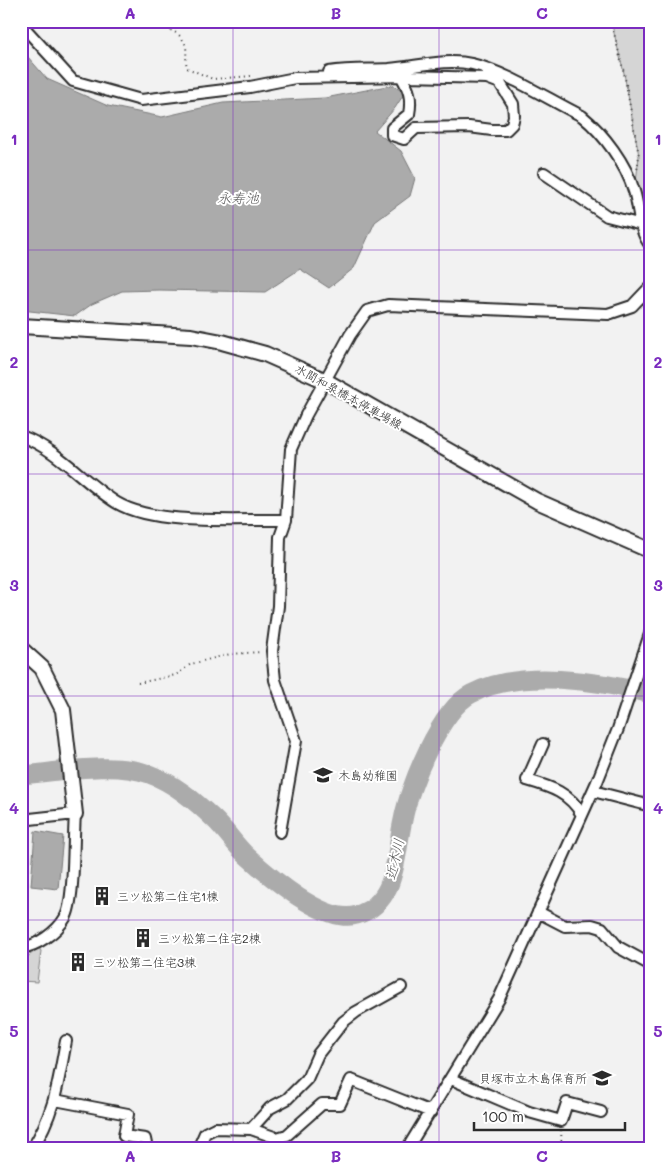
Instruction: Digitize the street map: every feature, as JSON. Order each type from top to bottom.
[{"type":"main road","name":"水間和泉橋本停車場線","points":[[21,326],[176,335],[222,342],[265,354],[326,381],[514,489],[651,551]]},
{"type":"main road","points":[[21,649],[42,668],[63,710],[67,730],[75,807]]},
{"type":"street","points":[[21,24],[73,81],[141,100],[250,87],[353,68],[387,69],[452,62],[472,64],[495,72],[582,116],[592,124],[627,173],[634,191],[643,234],[651,246]]},
{"type":"street","points":[[296,78],[401,76],[487,78],[500,83],[514,104],[512,124],[506,130],[492,130],[469,126],[416,128],[404,139],[392,135],[392,128],[409,114]]},
{"type":"street","points":[[401,76],[409,88],[412,102],[409,114],[410,121],[416,128]]},
{"type":"street","points":[[544,173],[607,216],[642,225]]},
{"type":"street","points":[[280,832],[296,741],[275,680],[272,651],[278,606],[280,536],[286,520],[291,449],[306,415],[350,336],[367,311],[388,305],[608,314],[632,306],[651,286]]},
{"type":"street","points":[[21,436],[48,448],[118,503],[143,513],[163,518],[286,520]]},
{"type":"street","points":[[407,1149],[499,999],[593,791],[618,729],[649,635]]},
{"type":"street","points":[[542,744],[527,780],[567,795],[576,804],[582,815]]},
{"type":"street","points":[[593,791],[651,806]]},
{"type":"street","points":[[21,820],[75,807],[72,890],[65,918],[46,938],[29,947],[21,948]]},
{"type":"street","points":[[538,912],[565,926],[592,925],[602,928],[618,947],[651,965]]},
{"type":"street","points":[[251,1129],[270,1108],[287,1099],[307,1079],[318,1054],[343,1022],[356,1012],[401,987]]},
{"type":"street","points":[[21,1147],[32,1148],[46,1128],[55,1100],[66,1041]]},
{"type":"street","points":[[451,1079],[529,1112],[561,1121],[567,1103],[601,1112]]},
{"type":"street","points":[[198,1149],[205,1133],[215,1128],[251,1129],[277,1143],[322,1104],[340,1104],[350,1080],[430,1112]]},
{"type":"street","points":[[55,1100],[128,1114],[124,1136],[145,1139],[147,1149]]},
{"type":"street","points":[[174,1149],[182,1149]]},
{"type":"path","points":[[142,21],[178,34],[183,40],[186,50],[185,61],[187,68],[213,79],[251,76]]},
{"type":"path","points":[[611,21],[624,73],[639,156],[634,191]]},
{"type":"path","points":[[138,682],[176,675],[191,664],[230,654],[272,651]]},
{"type":"path","points":[[561,1121],[562,1149]]},
{"type":"shaded area","points":[[611,21],[651,21],[651,245],[635,191],[639,156],[624,73]]},
{"type":"shaded area","points":[[39,948],[41,951],[37,982],[21,981],[22,961]]},
{"type":"water","name":"永寿池","points":[[21,49],[47,79],[108,106],[162,117],[223,103],[325,98],[392,85],[406,91],[395,108],[375,131],[401,151],[415,178],[410,196],[375,222],[354,268],[329,288],[300,269],[265,292],[122,291],[92,304],[75,316],[21,310]]},
{"type":"water","points":[[35,831],[63,836],[58,889],[31,886]]},
{"type":"waterway","name":"近木川","points":[[21,775],[103,768],[120,768],[149,774],[184,793],[218,823],[247,856],[283,887],[314,906],[330,913],[344,916],[357,915],[370,909],[380,900],[387,889],[396,862],[406,806],[419,770],[437,732],[459,703],[471,694],[490,686],[512,681],[536,679],[584,681],[651,694]]},
{"type":"place","name":"木島幼稚園","points":[[323,775]]},
{"type":"place","name":"三ツ松第二住宅1棟","points":[[102,896]]},
{"type":"place","name":"三ツ松第二住宅2棟","points":[[143,938]]},
{"type":"place","name":"三ツ松第二住宅3棟","points":[[78,962]]},
{"type":"place","name":"貝塚市立木島保育所","points":[[602,1078]]}]
